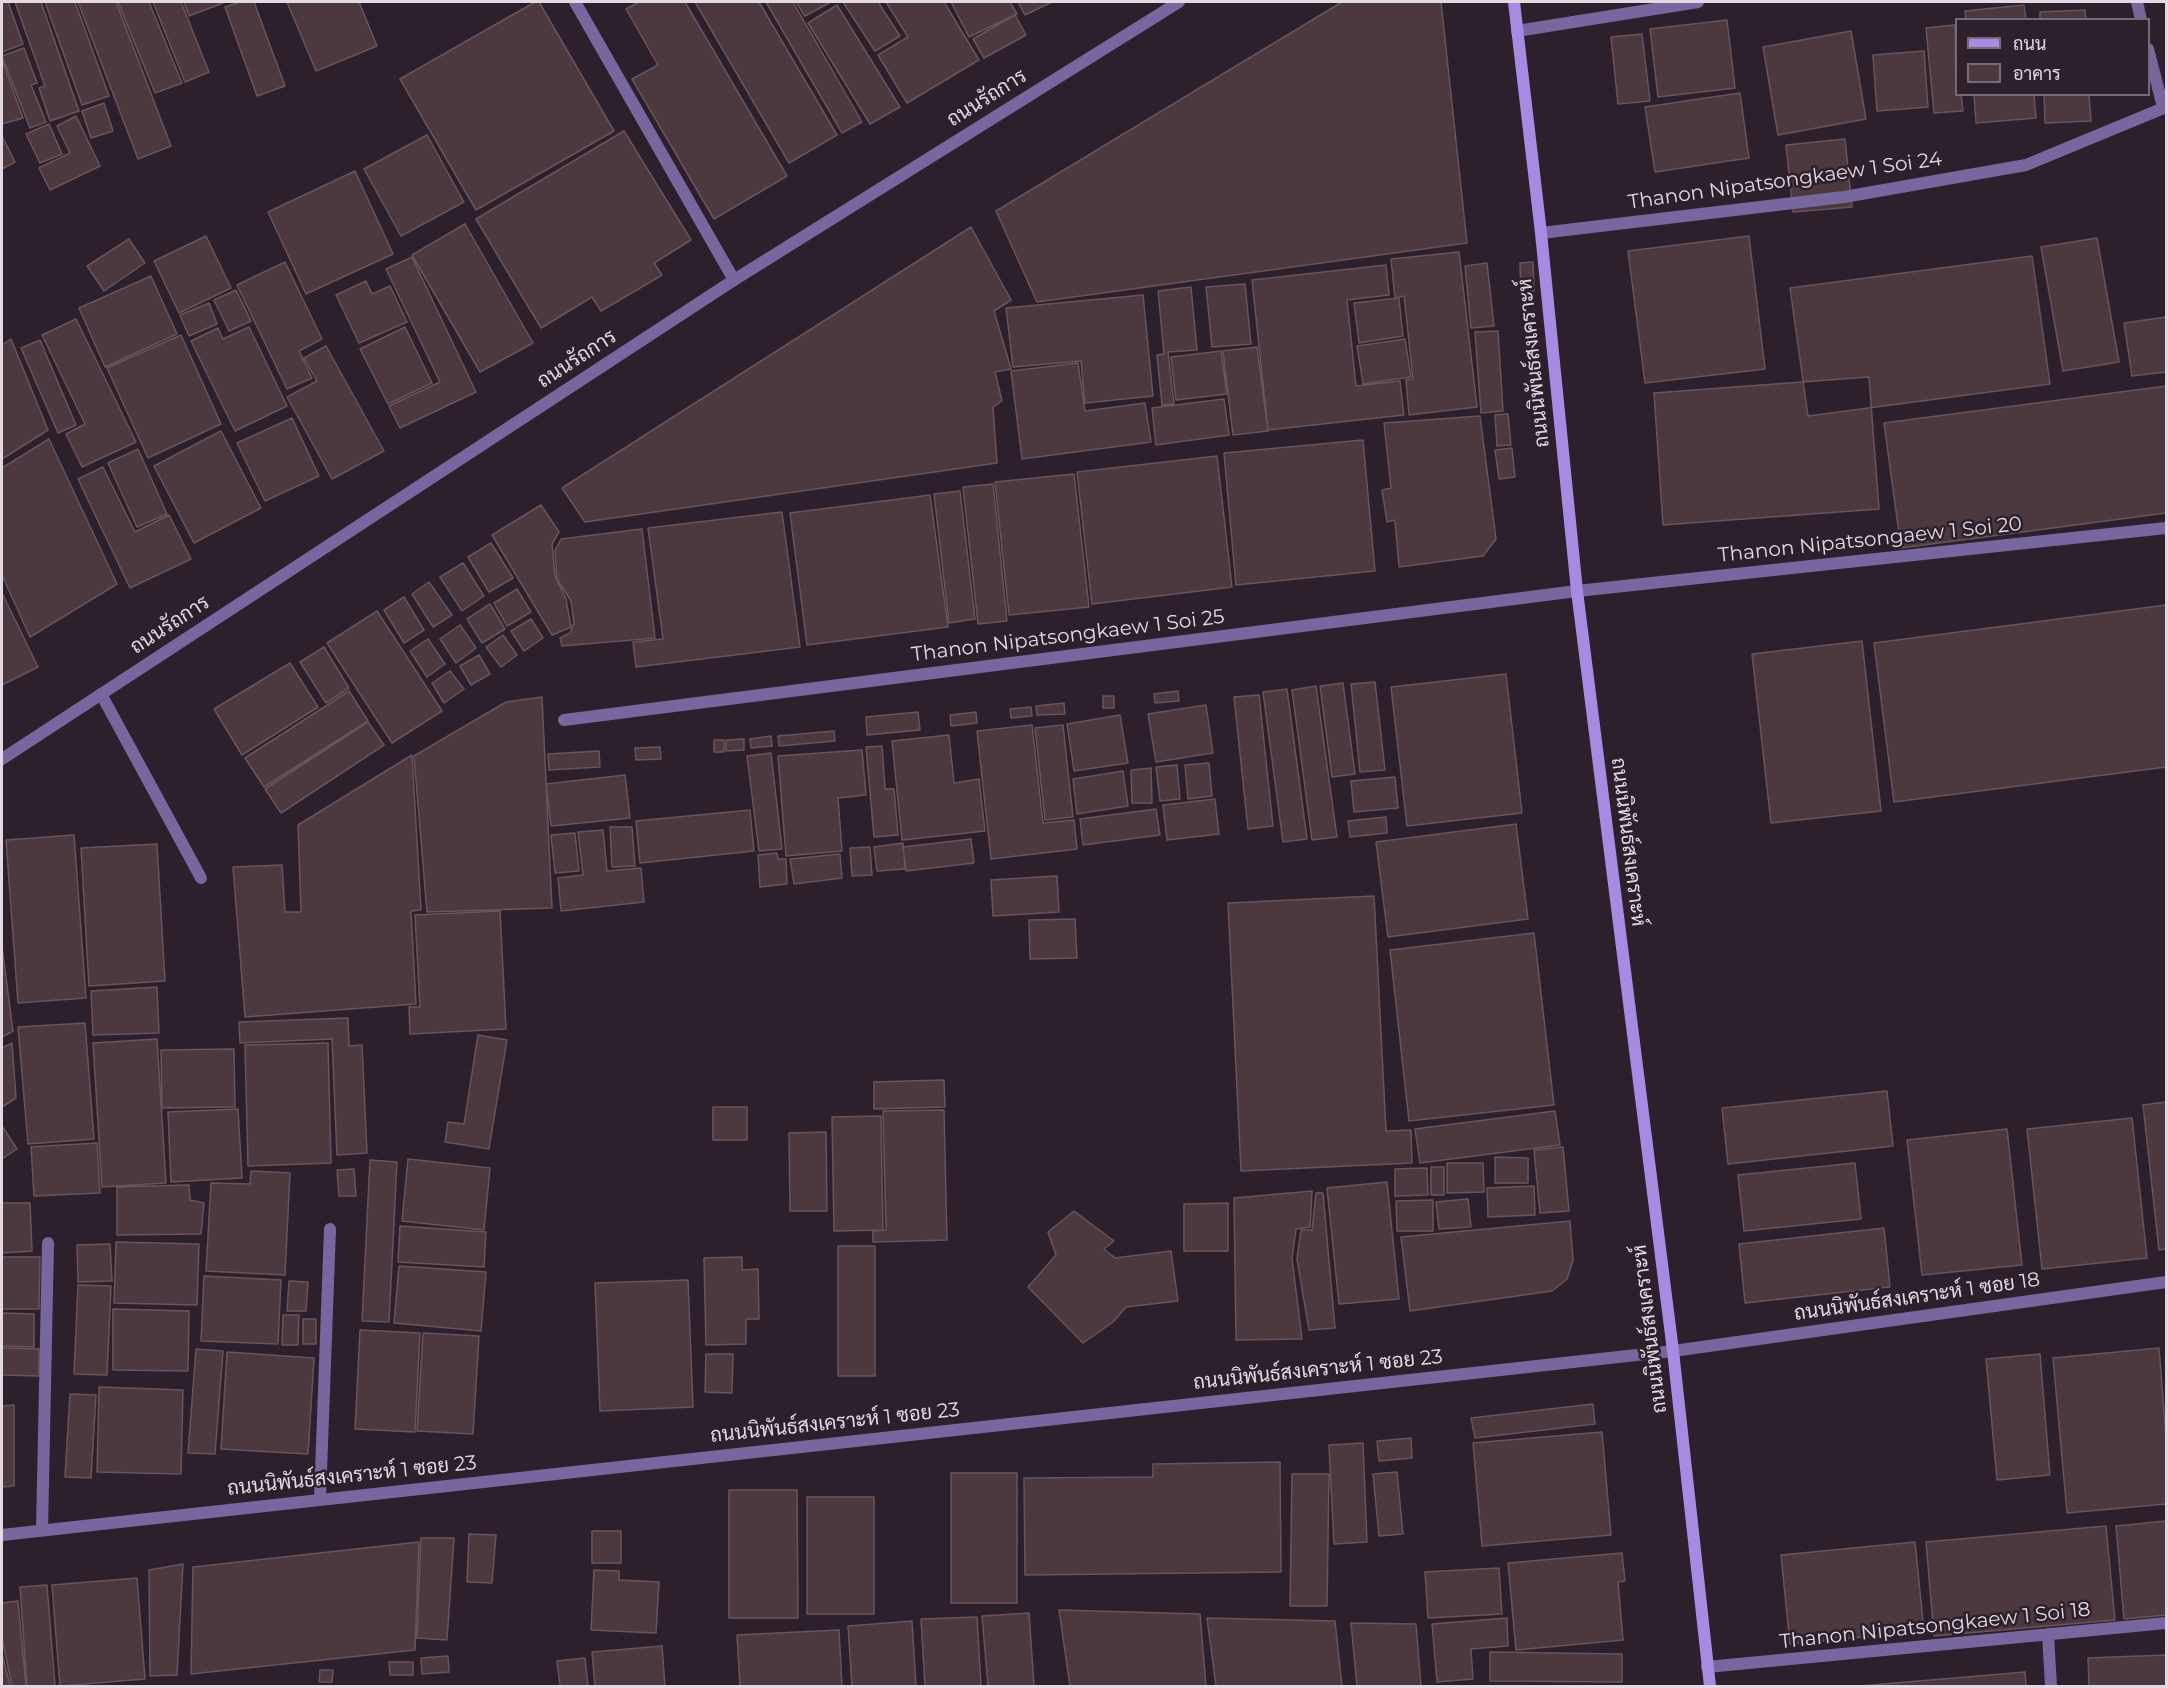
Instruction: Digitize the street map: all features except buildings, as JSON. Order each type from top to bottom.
[{"type":"main road","name":"ถนนนิพันธ์สงเคราะห์","points":[[1514,2],[1541,233],[1577,591],[1673,1350],[1710,1686]]},
{"type":"street","points":[[575,2],[734,280]]},
{"type":"street","name":"ถนนรัถการ","points":[[2,759],[734,280],[1179,2]]},
{"type":"street","points":[[1517,31],[1698,2]]},
{"type":"street","points":[[2137,2],[2141,18]]},
{"type":"street","points":[[2150,56],[2165,107]]},
{"type":"street","name":"Thanon Nipatsongkaew 1 Soi 24","points":[[1541,233],[1844,197],[2026,165],[2165,107]]},
{"type":"street","name":"Thanon Nipatsongaew 1 Soi 20","points":[[1577,591],[2166,528]]},
{"type":"street","name":"Thanon Nipatsongkaew 1 Soi 25","points":[[564,720],[1577,591]]},
{"type":"street","points":[[101,694],[201,878]]},
{"type":"street","points":[[320,1498],[330,1229]]},
{"type":"street","points":[[42,1530],[48,1243]]},
{"type":"street","name":"ถนนนิพันธ์สงเคราะห์ 1 ซอย 18","points":[[1673,1350],[2166,1282]]},
{"type":"street","name":"ถนนนิพันธ์สงเคราะห์ 1 ซอย 23","points":[[2,1535],[1673,1350]]},
{"type":"street","name":"Thanon Nipatsongkaew 1 Soi 18","points":[[1707,1667],[2166,1623]]},
{"type":"street","points":[[2048,1635],[2051,1686]]}]
